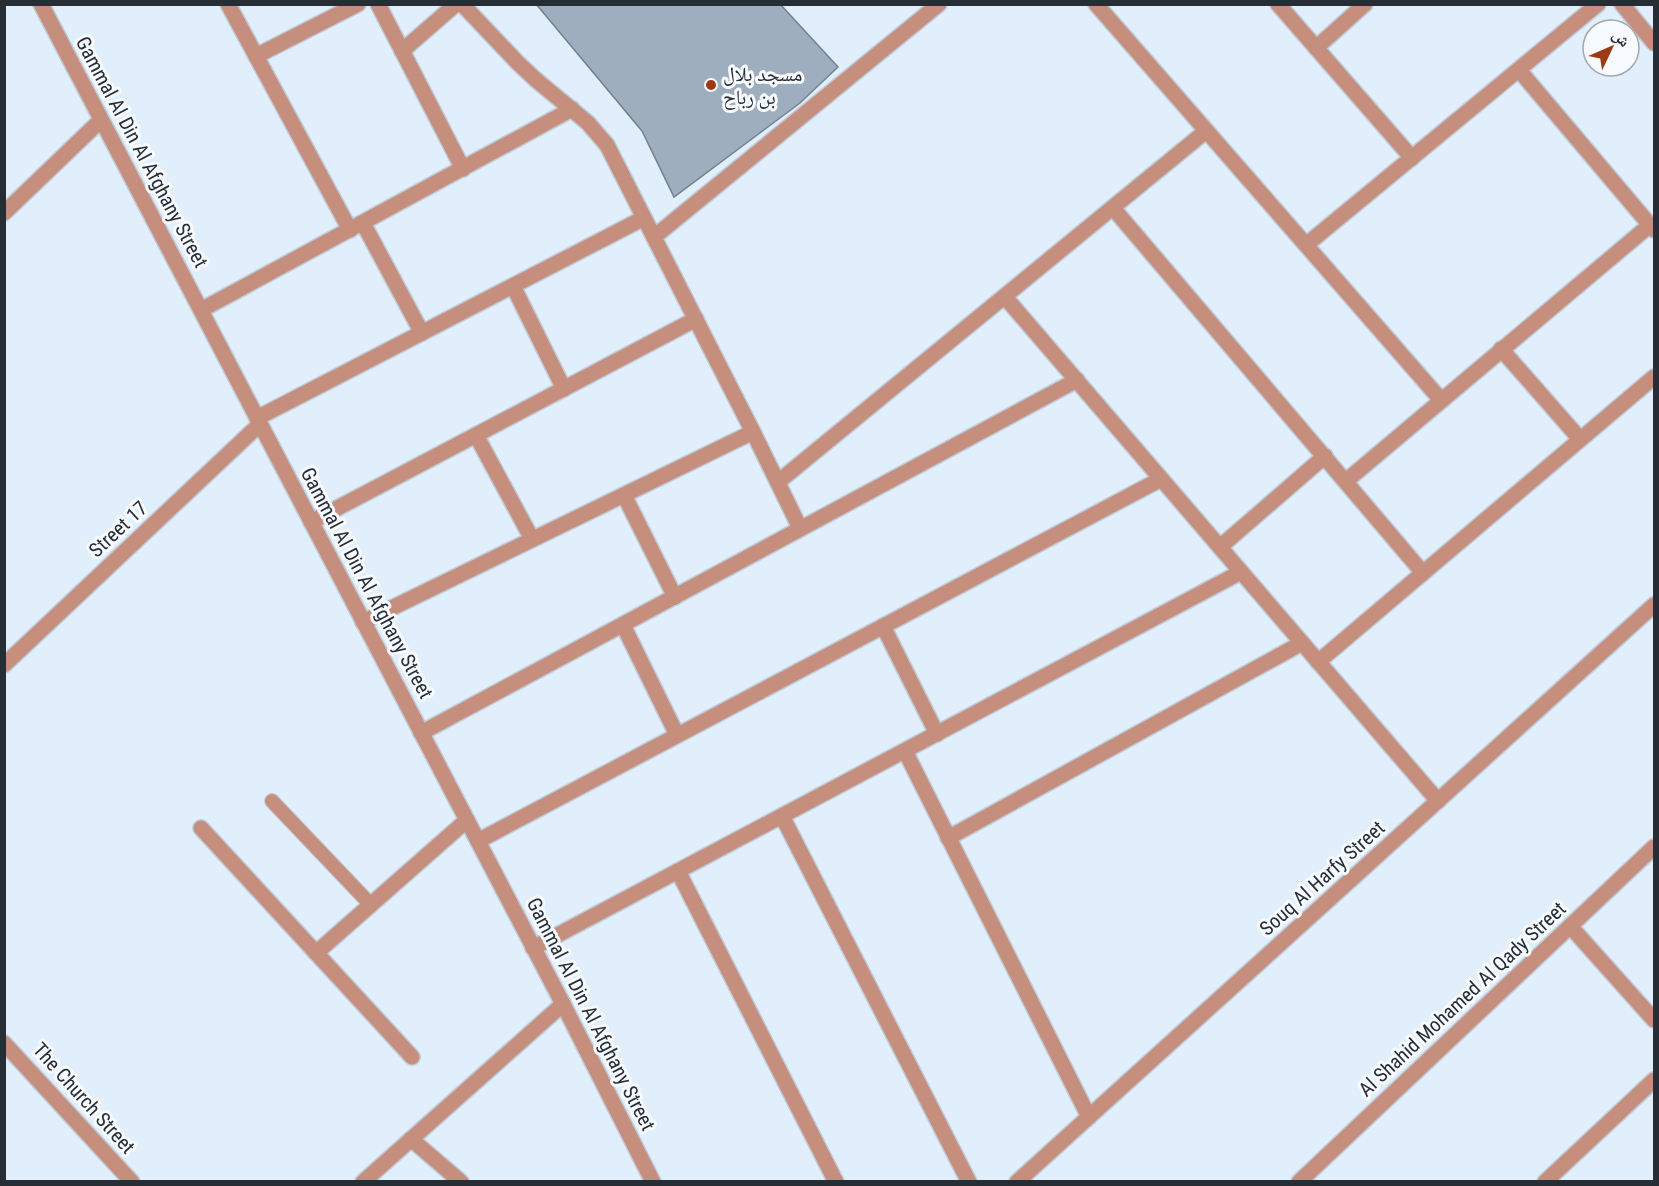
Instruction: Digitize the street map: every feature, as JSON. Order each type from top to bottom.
[{"type":"street","name":"Gammal Al Din Al Afghany Street","points":[[41,4],[563,1004],[653,1182]]},
{"type":"street","points":[[228,4],[356,227],[422,333]]},
{"type":"street","points":[[256,56],[358,4]]},
{"type":"street","points":[[378,4],[463,169]]},
{"type":"street","points":[[402,51],[456,4]]},
{"type":"street","points":[[462,4],[529,73],[588,123],[608,145],[800,528]]},
{"type":"street","points":[[654,237],[939,4]]},
{"type":"street","points":[[1096,4],[1441,400]]},
{"type":"street","points":[[1278,4],[1412,158]]},
{"type":"street","points":[[1316,48],[1365,4]]},
{"type":"street","points":[[1306,245],[1598,4]]},
{"type":"street","points":[[1622,4],[1654,44]]},
{"type":"street","points":[[1346,481],[1501,349],[1652,228],[1519,70]]},
{"type":"street","points":[[201,310],[572,110]]},
{"type":"street","points":[[4,213],[101,120]]},
{"type":"street","points":[[778,482],[1206,131]]},
{"type":"street","points":[[1113,208],[1423,573]]},
{"type":"street","name":"Street 17","points":[[4,665],[259,421],[422,333],[644,218]]},
{"type":"street","points":[[513,286],[564,389]]},
{"type":"street","points":[[1005,297],[1438,801]]},
{"type":"street","points":[[311,522],[696,319]]},
{"type":"street","points":[[1501,349],[1580,439]]},
{"type":"street","points":[[1318,662],[1654,377]]},
{"type":"street","points":[[422,733],[1077,380]]},
{"type":"street","points":[[363,622],[753,432]]},
{"type":"street","points":[[476,435],[532,539]]},
{"type":"street","points":[[1220,547],[1325,456]]},
{"type":"street","points":[[478,841],[1161,479]]},
{"type":"street","points":[[624,495],[675,597]]},
{"type":"street","points":[[533,948],[1241,572]]},
{"type":"street","name":"Souq Al Harfy Street","points":[[1017,1182],[1654,605]]},
{"type":"street","points":[[623,625],[677,735]]},
{"type":"street","points":[[883,626],[937,734]]},
{"type":"street","points":[[948,838],[1302,644]]},
{"type":"street","points":[[904,751],[1089,1117]]},
{"type":"street","points":[[782,816],[969,1182]]},
{"type":"street","points":[[316,953],[467,820]]},
{"type":"street","points":[[201,828],[412,1057]]},
{"type":"street","name":"Al Shahid Mohamed Al Qady Street","points":[[1302,1180],[1570,926],[1654,850]]},
{"type":"street","points":[[678,871],[836,1182]]},
{"type":"street","points":[[1570,926],[1654,1020]]},
{"type":"street","points":[[363,1182],[563,1004]]},
{"type":"street","name":"The Church Street","points":[[4,1042],[132,1182]]},
{"type":"street","points":[[1545,1182],[1654,1080]]},
{"type":"street","points":[[411,1139],[461,1182]]},
{"type":"lane","points":[[272,801],[371,905]]},
{"type":"building","name":"مسجد بلال بن رباح","points":[[536,4],[780,4],[838,67],[800,103],[674,197],[642,131]]},
{"type":"place","name":"مسجد بلال بن رباح","points":[[711,85]]}]
